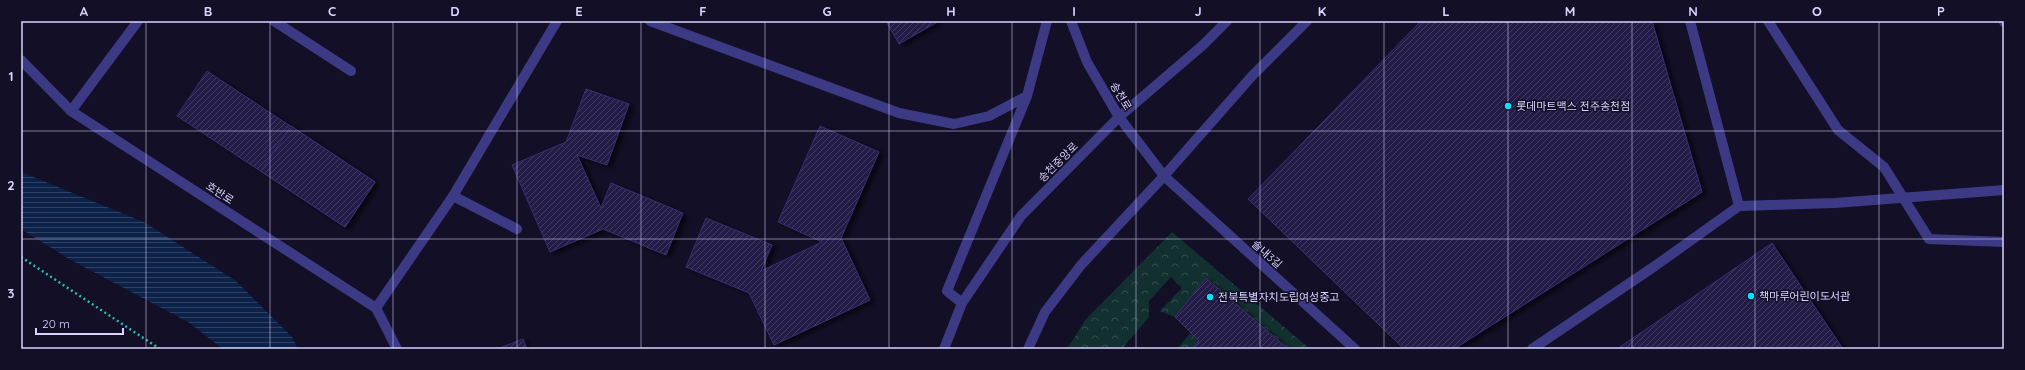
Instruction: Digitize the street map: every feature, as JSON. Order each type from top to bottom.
[{"type":"street","points":[[71,111],[138,21]]},
{"type":"street","points":[[274,21],[351,71]]},
{"type":"street","points":[[376,308],[453,196],[557,21]]},
{"type":"street","points":[[650,21],[899,114],[954,124],[989,116],[1027,96]]},
{"type":"street","points":[[962,303],[947,291],[1027,96],[1047,21]]},
{"type":"street","name":"송천로","points":[[1071,21],[1087,62],[1119,117],[1164,176]]},
{"type":"street","name":"송천중앙로","points":[[944,349],[962,303],[1021,216],[1119,117],[1203,45],[1227,21]]},
{"type":"street","points":[[1028,349],[1045,312],[1081,265],[1164,176],[1252,76],[1307,21]]},
{"type":"street","points":[[1690,21],[1739,206]]},
{"type":"street","points":[[1768,21],[1838,130],[1884,167],[1929,240],[2004,242]]},
{"type":"street","name":"호반로","points":[[21,60],[71,111],[376,308],[398,349]]},
{"type":"street","name":"솔내3길","points":[[1164,176],[1355,349]]},
{"type":"street","points":[[1532,349],[1655,266],[1739,206],[1835,203],[2004,190]]},
{"type":"street","points":[[453,196],[517,229]]},
{"type":"path","points":[[21,257],[160,349]]},
{"type":"green space","points":[[1172,232],[1310,349],[1288,349],[1206,278],[1175,317],[1160,311],[1182,288],[1171,277],[1149,301],[1149,317],[1122,349],[1067,349],[1086,319]]},
{"type":"green space","points":[[1191,332],[1199,341],[1192,349],[1177,349]]},
{"type":"water","points":[[21,172],[144,222],[236,281],[292,337],[298,349],[223,349],[188,322],[69,259],[21,229]]},
{"type":"building","points":[[886,21],[939,21],[899,44]]},
{"type":"building","name":"롯데마트맥스 전주송천점","points":[[1421,21],[1652,21],[1702,192],[1454,349],[1404,349],[1248,199]]},
{"type":"building","points":[[207,71],[375,182],[345,227],[177,116]]},
{"type":"building","points":[[586,89],[629,104],[607,165],[577,155],[601,208],[611,183],[683,213],[666,255],[603,229],[550,252],[512,165],[566,142]]},
{"type":"building","points":[[291,126],[375,182],[345,227],[261,171]]},
{"type":"building","points":[[820,126],[879,152],[841,238],[870,300],[774,345],[749,293],[686,267],[706,218],[772,245],[761,271],[822,242],[778,222]]},
{"type":"building","name":"책마루어린이도서관","points":[[1772,243],[1843,349],[1617,349]]},
{"type":"building","name":"전북특별자치도립여성중고","points":[[1206,278],[1288,349],[1192,349],[1199,341],[1175,317]]},
{"type":"building","points":[[523,339],[527,349],[497,349]]},
{"type":"place","name":"롯데마트맥스 전주송천점","points":[[1508,106]]},
{"type":"place","name":"책마루어린이도서관","points":[[1751,296]]},
{"type":"place","name":"전북특별자치도립여성중고","points":[[1210,297]]}]
